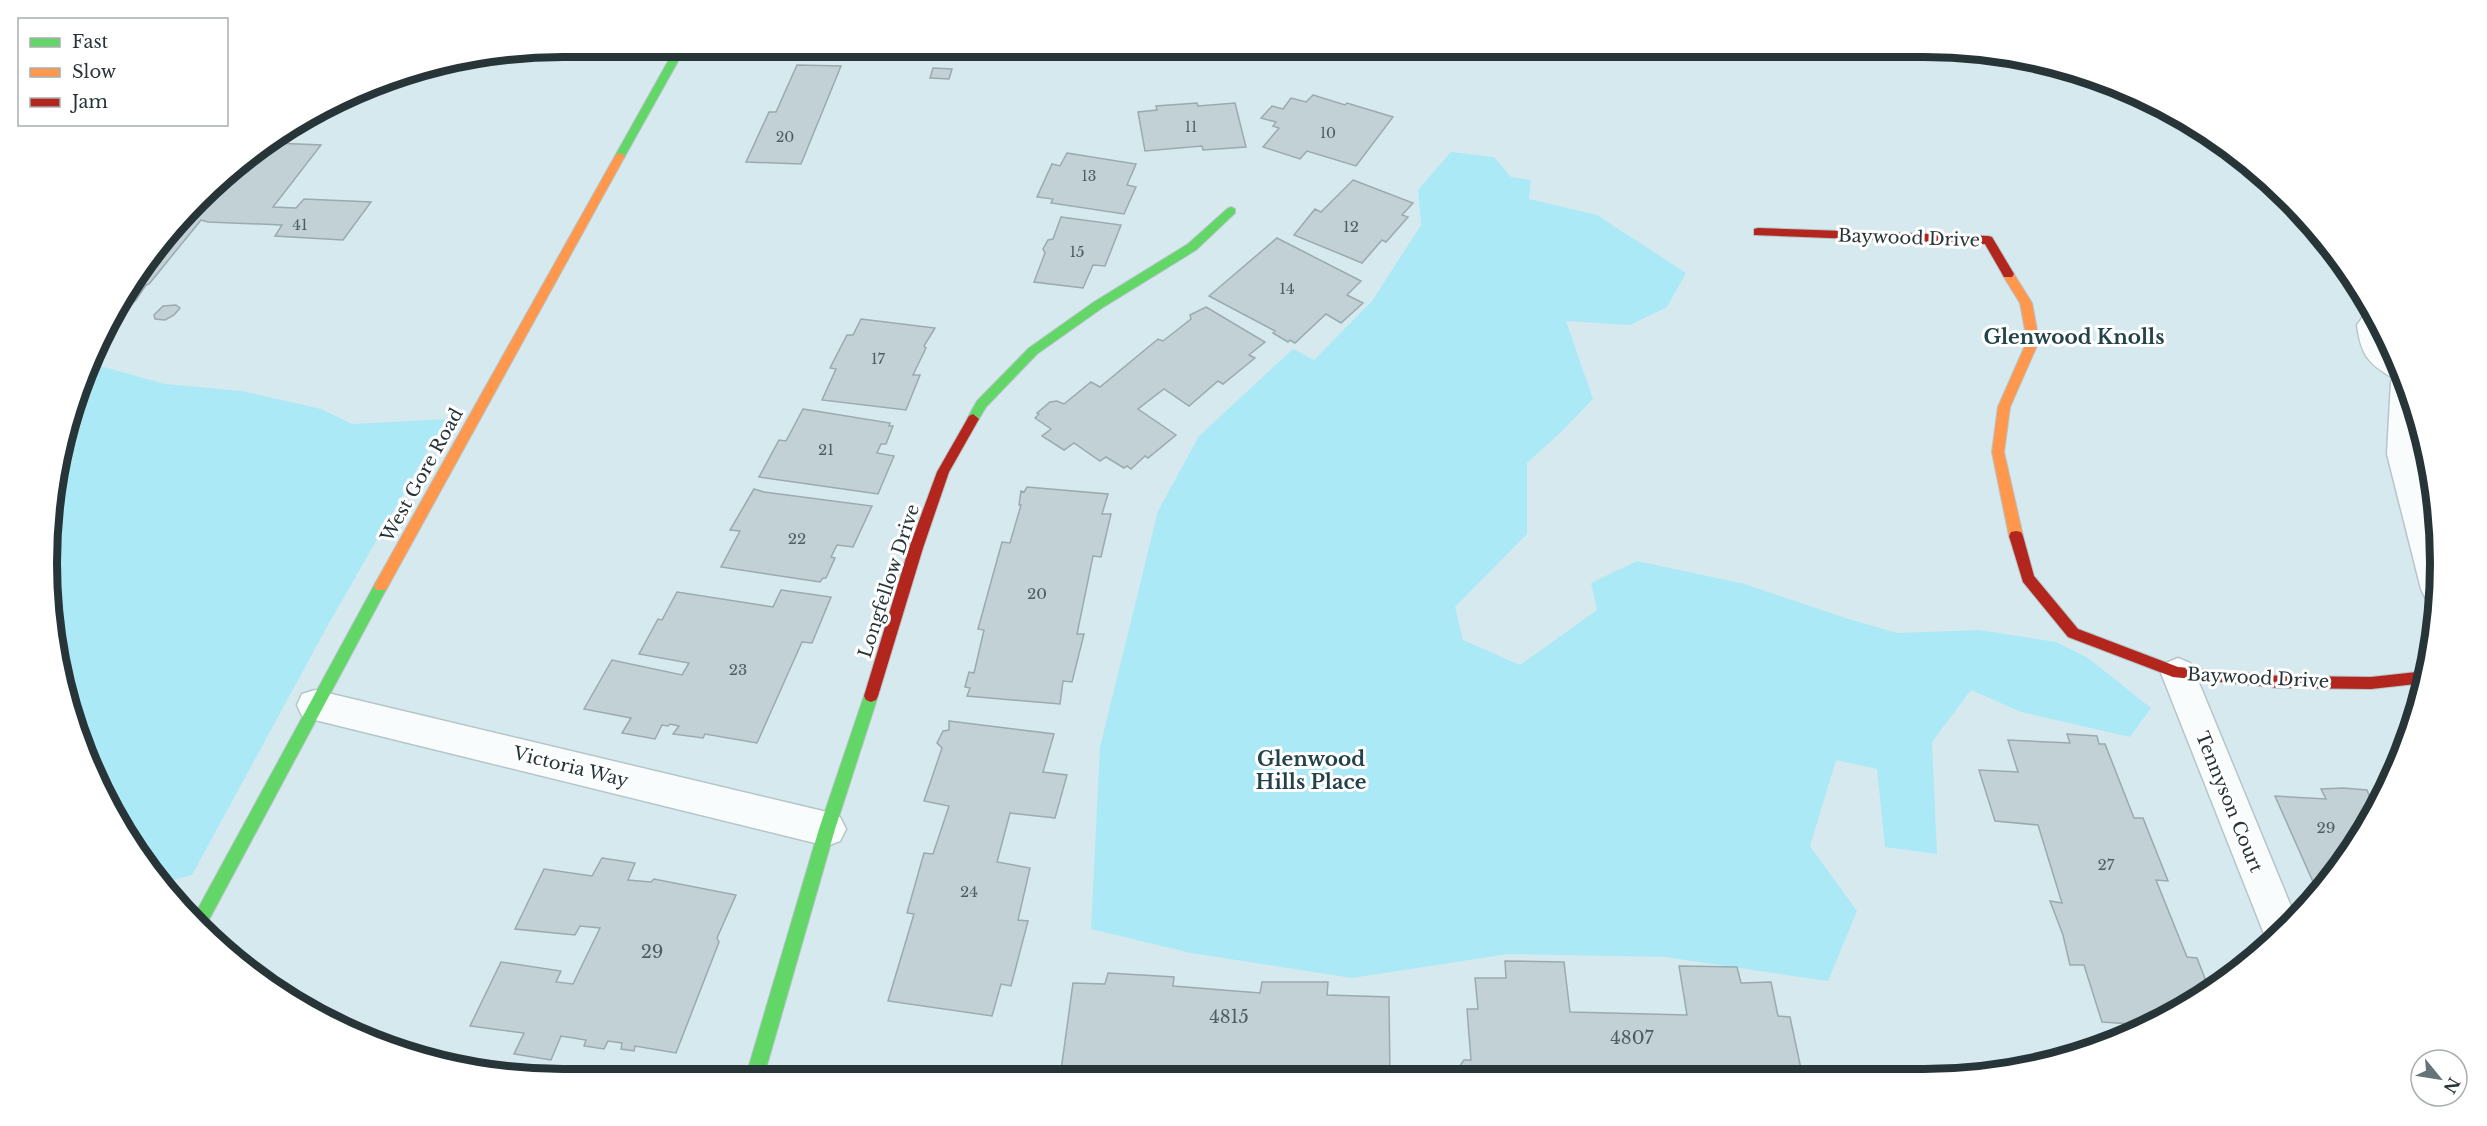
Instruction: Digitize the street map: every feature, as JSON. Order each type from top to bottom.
[{"type":"street","name":"West Gore Road","points":[[202,918],[315,705],[675,57]]},
{"type":"street","name":"Longfellow Drive","points":[[757,1069],[827,830],[936,494],[944,472],[981,404],[1033,351],[1098,305],[1192,247],[1231,211]]},
{"type":"street","name":"Baywood Drive","points":[[1758,232],[1988,240],[2026,303],[2033,341],[2004,407],[1998,452],[2009,510],[2028,578],[2073,633],[2178,674],[2279,682],[2371,683],[2416,678]]},
{"type":"street","points":[[2371,327],[2375,348],[2386,357]]},
{"type":"street","points":[[2405,406],[2403,454],[2430,558]]},
{"type":"street","name":"Tennyson Court","points":[[2178,674],[2279,924]]},
{"type":"street","name":"Victoria Way","points":[[315,705],[827,830]]},
{"type":"shaded area","points":[[1451,152],[1494,157],[1511,177],[1531,180],[1529,199],[1597,215],[1686,273],[1667,307],[1630,325],[1566,321],[1593,399],[1527,463],[1527,534],[1455,607],[1463,640],[1520,665],[1597,610],[1591,583],[1637,561],[1745,584],[1897,633],[1979,630],[2056,642],[2088,658],[2151,708],[2130,737],[2021,712],[1971,690],[1932,742],[1937,854],[1885,847],[1877,769],[1836,760],[1810,846],[1857,911],[1828,981],[1665,957],[1508,954],[1352,978],[1191,953],[1091,929],[1100,747],[1158,511],[1199,436],[1293,349],[1314,360],[1372,301],[1421,225],[1418,190]]},
{"type":"shaded area","points":[[98,365],[165,384],[242,391],[321,409],[352,424],[446,419],[328,625],[192,875],[170,881],[142,844],[125,816],[109,787],[84,726],[67,662],[58,596],[58,530],[61,497],[74,432]]},
{"type":"building","points":[[797,65],[841,66],[801,164],[746,162],[769,112],[776,112]]},
{"type":"building","points":[[933,68],[952,69],[949,79],[930,78]]},
{"type":"building","points":[[1313,95],[1393,117],[1356,166],[1307,151],[1300,159],[1263,147],[1279,128],[1273,126],[1276,122],[1261,118],[1272,106],[1283,109],[1291,98],[1306,102]]},
{"type":"building","points":[[1197,103],[1198,106],[1235,103],[1246,147],[1203,150],[1202,146],[1145,151],[1138,112],[1157,110],[1156,106]]},
{"type":"building","points":[[280,143],[321,145],[273,207],[296,208],[304,199],[371,202],[343,240],[275,236],[282,225],[201,220],[136,300],[125,310],[162,255],[205,205]]},
{"type":"building","points":[[1067,153],[1136,164],[1127,185],[1136,187],[1124,214],[1051,203],[1053,199],[1037,197],[1052,164],[1060,166]]},
{"type":"building","points":[[1353,180],[1413,203],[1402,215],[1408,217],[1386,242],[1382,240],[1362,263],[1294,235],[1315,209],[1321,212]]},
{"type":"building","points":[[1061,217],[1121,225],[1105,266],[1093,265],[1083,288],[1034,282],[1045,253],[1043,249],[1048,240],[1053,239]]},
{"type":"building","points":[[1277,238],[1361,281],[1347,295],[1363,303],[1341,323],[1326,314],[1295,343],[1290,340],[1288,342],[1273,333],[1275,331],[1209,296]]},
{"type":"building","points":[[176,305],[180,308],[174,315],[165,320],[155,319],[154,315],[163,306]]},
{"type":"building","points":[[1206,307],[1265,342],[1249,355],[1255,358],[1223,384],[1218,381],[1189,406],[1164,389],[1138,409],[1176,435],[1148,458],[1145,456],[1131,469],[1127,466],[1124,468],[1106,457],[1100,461],[1074,443],[1064,450],[1042,436],[1051,429],[1035,418],[1039,414],[1037,413],[1050,402],[1057,401],[1064,404],[1091,382],[1100,387],[1158,339],[1163,341],[1191,319],[1190,315]]},
{"type":"building","points":[[861,319],[935,328],[924,346],[926,348],[913,375],[920,375],[906,410],[822,400],[836,369],[830,368],[847,335],[853,335]]},
{"type":"building","points":[[803,409],[890,423],[889,426],[893,426],[886,444],[881,444],[877,453],[894,456],[878,494],[759,477],[779,440],[786,441]]},
{"type":"building","points":[[1027,487],[1108,494],[1102,514],[1111,514],[1101,557],[1093,556],[1077,634],[1084,634],[1072,682],[1063,681],[1060,704],[967,696],[970,688],[965,687],[969,672],[974,673],[984,630],[978,629],[1002,542],[1010,543],[1021,505],[1019,505],[1021,491],[1024,492]]},
{"type":"building","points":[[754,489],[872,506],[853,547],[837,545],[831,557],[835,558],[826,578],[820,582],[721,567],[740,531],[730,530]]},
{"type":"building","points":[[781,590],[831,597],[812,643],[802,642],[757,743],[705,734],[703,738],[673,734],[679,726],[670,724],[662,725],[655,739],[622,733],[631,718],[584,709],[612,660],[682,675],[689,663],[639,654],[658,619],[662,620],[677,592],[773,607]]},
{"type":"building","points":[[949,721],[1054,734],[1043,772],[1067,775],[1055,818],[1010,813],[997,862],[1030,868],[1018,920],[1028,921],[1011,986],[1001,984],[992,1016],[888,1001],[914,914],[907,913],[924,853],[933,854],[949,806],[924,801],[942,748],[937,743],[943,731],[949,730]]},
{"type":"building","points":[[2067,734],[2097,736],[2099,744],[2105,744],[2134,818],[2143,818],[2168,881],[2156,880],[2187,957],[2197,958],[2207,983],[2132,1024],[2102,1022],[2084,965],[2070,965],[2063,935],[2050,901],[2062,903],[2038,825],[1995,821],[1979,770],[2018,772],[2008,740],[2070,743]]},
{"type":"building","points":[[2321,789],[2367,790],[2371,800],[2345,844],[2314,884],[2275,796],[2326,799]]},
{"type":"building","points":[[602,858],[635,863],[628,880],[651,882],[654,879],[736,895],[717,938],[719,942],[676,1053],[635,1046],[634,1051],[621,1049],[622,1043],[608,1041],[604,1049],[584,1046],[586,1040],[561,1036],[551,1060],[514,1054],[524,1033],[470,1026],[501,962],[561,971],[556,982],[573,984],[600,928],[580,926],[575,935],[515,929],[544,869],[592,876]]},
{"type":"building","points":[[1505,961],[1564,962],[1570,1012],[1687,1015],[1679,966],[1737,967],[1741,983],[1771,982],[1778,1016],[1790,1017],[1801,1069],[1458,1069],[1464,1060],[1471,1060],[1467,1009],[1478,1009],[1475,978],[1506,978]]},
{"type":"building","points":[[1108,973],[1174,977],[1173,986],[1260,993],[1262,982],[1328,982],[1327,995],[1389,997],[1390,1069],[1061,1069],[1073,983],[1105,984]]},
{"type":"traffic: fast","points":[[620,156],[675,57]]},
{"type":"traffic: fast","points":[[973,419],[981,404],[1033,351],[1098,305],[1192,247],[1231,211]]},
{"type":"traffic: fast","points":[[202,918],[381,586]]},
{"type":"traffic: fast","points":[[757,1069],[827,829],[871,696]]},
{"type":"traffic: slow","points":[[381,586],[620,156]]},
{"type":"traffic: slow","points":[[2008,274],[2026,303],[2033,341],[2004,407],[1998,452],[2016,536]]},
{"type":"traffic: jam","points":[[1758,232],[1988,240],[2008,274]]},
{"type":"traffic: jam","points":[[871,696],[916,548],[943,472],[973,419]]},
{"type":"traffic: jam","points":[[2016,536],[2028,578],[2073,633],[2178,673],[2279,682],[2371,683],[2416,678]]},
{"type":"district","name":"Glenwood Knolls","points":[[2074,337]]},
{"type":"district","name":"Glenwood Hills Place","points":[[1311,770]]}]
